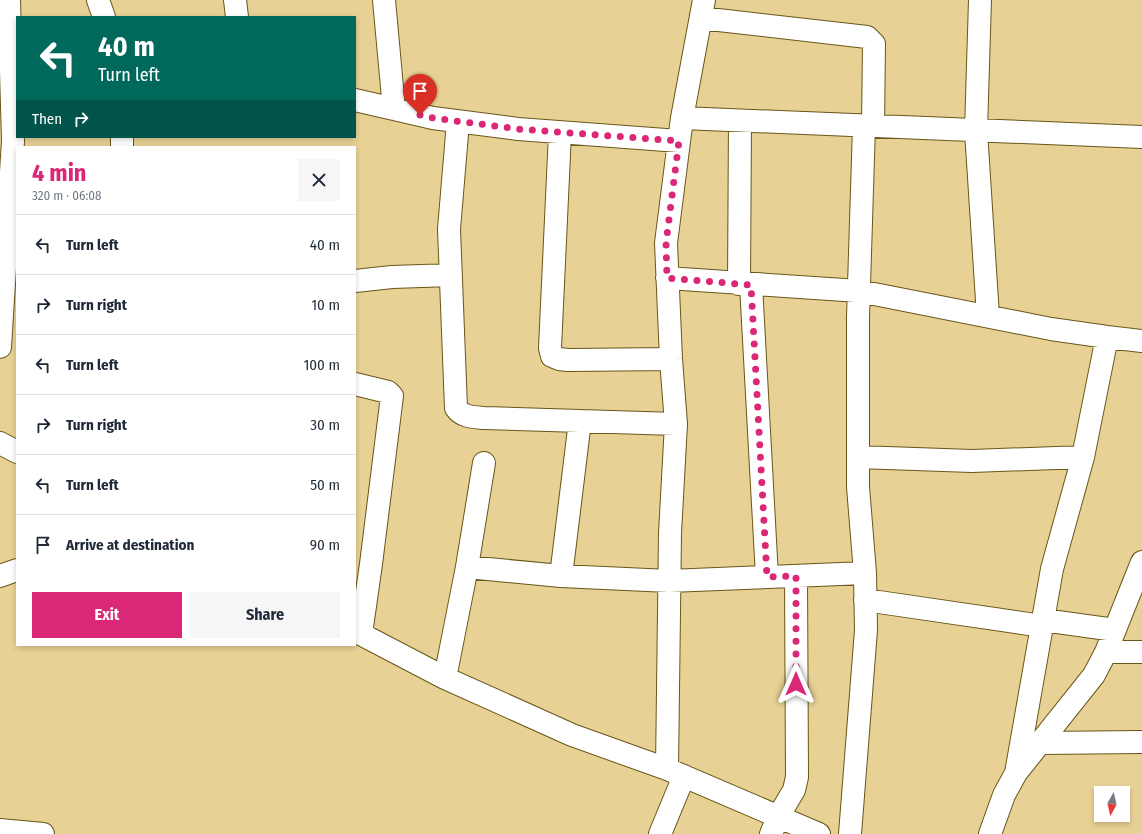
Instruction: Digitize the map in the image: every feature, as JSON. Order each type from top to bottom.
[{"type":"street","points":[[0,347],[13,141],[9,0]]},
{"type":"street","points":[[98,0],[104,16]]},
{"type":"street","points":[[235,0],[237,16]]},
{"type":"street","points":[[384,0],[394,109]]},
{"type":"street","points":[[980,0],[976,130],[988,316]]},
{"type":"street","points":[[660,834],[676,772],[669,581],[676,424],[671,359],[666,243],[682,118],[703,9],[854,34],[867,37],[874,44],[859,291],[858,487],[865,573],[866,630],[850,834]]},
{"type":"street","points":[[356,100],[433,118],[458,122],[560,133],[679,141]]},
{"type":"street","points":[[682,118],[1142,137]]},
{"type":"street","points":[[740,121],[745,284],[767,577]]},
{"type":"street","points":[[458,122],[449,230],[456,408],[460,413],[469,417],[676,424]]},
{"type":"street","points":[[560,133],[550,348],[552,356],[559,359],[568,360],[671,359]]},
{"type":"street","points":[[356,281],[392,277],[451,275]]},
{"type":"street","points":[[667,278],[859,291],[1051,329],[1107,337],[1142,340]]},
{"type":"street","points":[[1016,773],[1052,569],[1082,457],[1107,337]]},
{"type":"street","points":[[356,384],[388,392],[392,396],[371,564],[358,632],[445,678],[572,735],[676,772],[774,825],[819,834]]},
{"type":"street","points":[[561,576],[580,421]]},
{"type":"street","points":[[0,443],[16,451]]},
{"type":"street","points":[[858,457],[972,461],[1082,457]]},
{"type":"street","points":[[445,678],[467,567],[484,462]]},
{"type":"street","points":[[990,834],[1004,795],[1016,773],[1094,675],[1106,652],[1142,562]]},
{"type":"street","points":[[467,567],[561,576],[669,581],[865,573]]},
{"type":"street","points":[[0,576],[16,570]]},
{"type":"street","points":[[774,825],[794,790],[797,777],[796,576]]},
{"type":"street","points":[[865,600],[1043,623],[1115,630]]},
{"type":"street","points":[[1106,652],[1142,652]]},
{"type":"street","points":[[1040,743],[1142,742]]},
{"type":"street","points":[[0,830],[43,834]]},
{"type":"route","points":[[420,115],[518,129],[679,141],[666,243],[667,278],[751,285],[767,577],[796,576],[796,684]]}]
